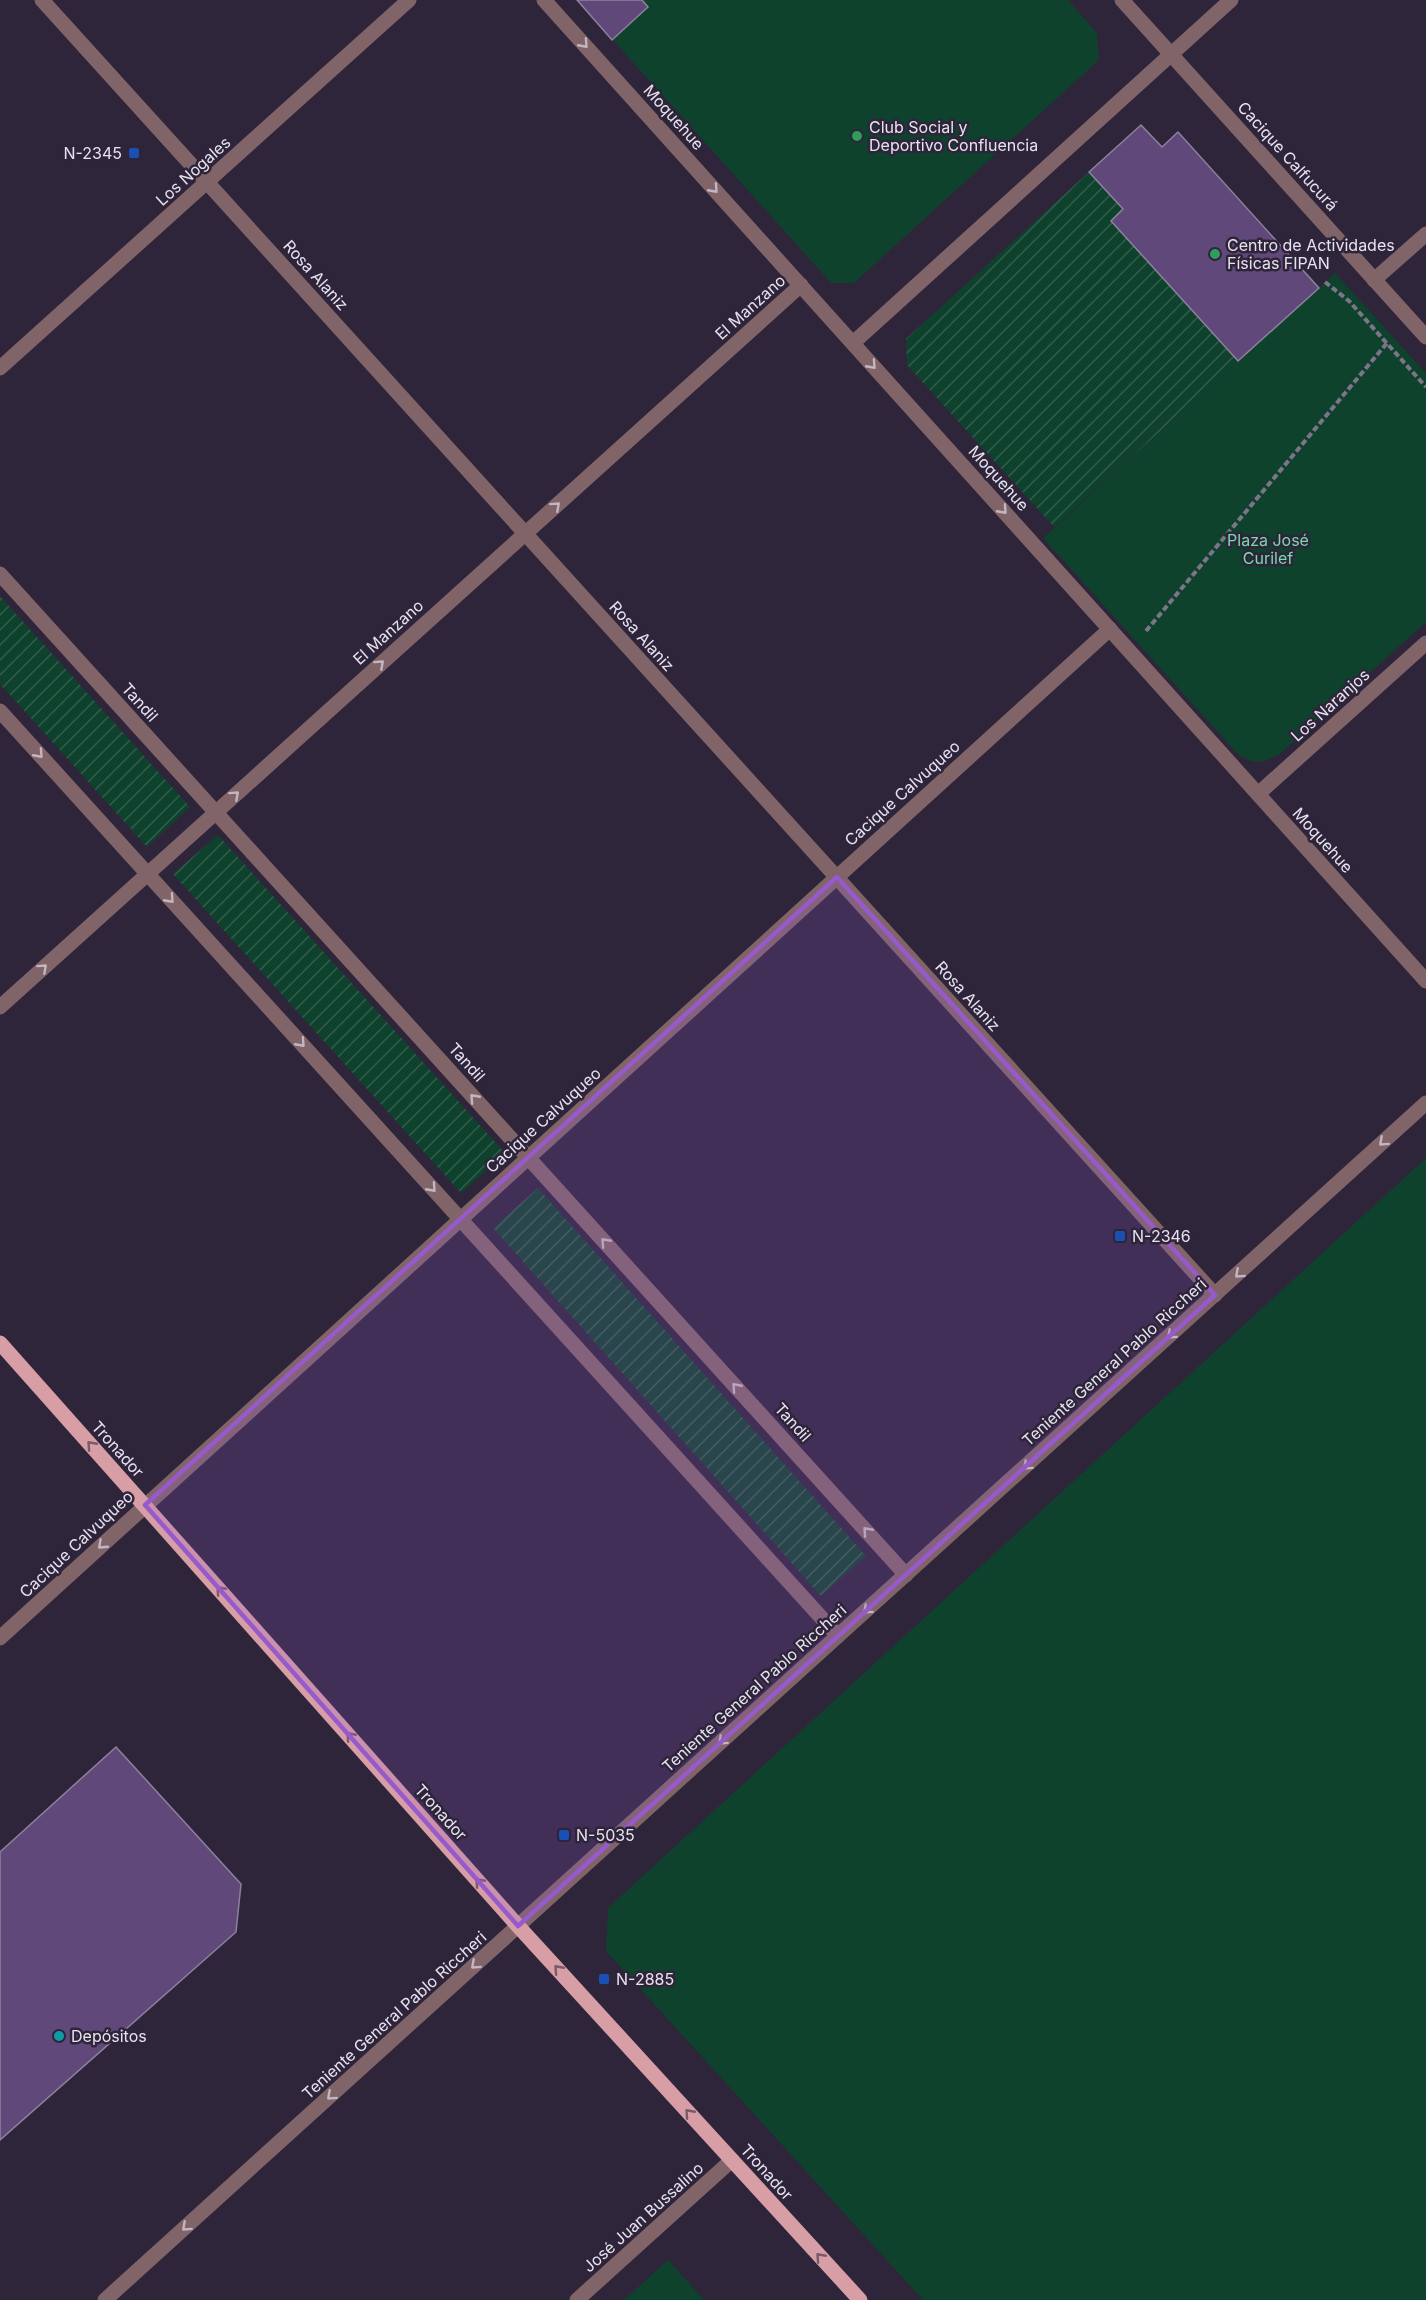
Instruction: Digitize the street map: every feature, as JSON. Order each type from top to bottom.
[{"type":"main road","name":"Tronador","points":[[0,1343],[518,1926],[860,2300]]},
{"type":"street","name":"Rosa Alaniz","points":[[42,0],[1215,1295]]},
{"type":"street","name":"Los Nogales","points":[[0,368],[410,0]]},
{"type":"street","name":"Moquehue","points":[[544,0],[1426,981]]},
{"type":"street","name":"Cacique Calfucurá","points":[[1122,0],[1426,337]]},
{"type":"street","points":[[853,343],[1231,0]]},
{"type":"street","points":[[1374,280],[1426,234]]},
{"type":"street","name":"El Manzano","points":[[0,1007],[801,285]]},
{"type":"street","name":"Tandil","points":[[0,574],[906,1575]]},
{"type":"street","name":"Cacique Calvuqueo","points":[[0,1638],[1110,629]]},
{"type":"street","name":"Los Naranjos","points":[[1258,794],[1426,644]]},
{"type":"street","points":[[0,711],[838,1636]]},
{"type":"street","name":"Teniente General Pablo Riccheri","points":[[105,2300],[1426,1103]]},
{"type":"street","name":"José Juan Bussalino","points":[[577,2300],[732,2160]]},
{"type":"path","points":[[1325,282],[1349,301],[1426,387]]},
{"type":"path","points":[[1141,636],[1387,343]]},
{"type":"highlighted area","points":[[837,877],[1215,1295],[518,1926],[145,1505]]},
{"type":"green space","name":"Club Social y Deportivo Confluencia","points":[[577,0],[1068,0],[1097,33],[1099,60],[854,283],[831,283]]},
{"type":"green space","points":[[1089,172],[1123,209],[1111,221],[1238,361],[1054,527],[907,365],[906,339]]},
{"type":"green space","name":"Plaza José Curilef","points":[[1335,273],[1426,373],[1426,622],[1282,752],[1270,759],[1258,762],[1247,759],[1235,751],[1043,538]]},
{"type":"green space","points":[[0,596],[190,807],[147,847],[0,684]]},
{"type":"green space","points":[[218,835],[505,1153],[461,1193],[173,874]]},
{"type":"green space","points":[[1426,1158],[1426,2300],[923,2300],[606,1951],[608,1908]]},
{"type":"green space","points":[[538,1188],[866,1556],[821,1596],[493,1228]]},
{"type":"green space","points":[[668,2260],[704,2300],[624,2300]]},
{"type":"building","points":[[577,0],[642,0],[648,7],[612,40]]},
{"type":"building","name":"Centro de Actividades Físicas FIPAN","points":[[1141,125],[1162,147],[1178,132],[1319,288],[1238,361],[1111,221],[1123,209],[1089,172]]},
{"type":"building","name":"Depósitos","points":[[116,1747],[241,1884],[236,1932],[0,2140],[0,1852]]},
{"type":"place","name":"Club Social y Deportivo Confluencia","points":[[857,136]]},
{"type":"place","name":"N-2345","points":[[134,153]]},
{"type":"place","name":"Centro de Actividades Físicas FIPAN","points":[[1215,254]]},
{"type":"place","name":"N-2346","points":[[1120,1236]]},
{"type":"place","name":"N-5035","points":[[564,1835]]},
{"type":"place","name":"N-2885","points":[[604,1979]]},
{"type":"place","name":"Depósitos","points":[[59,2036]]}]
